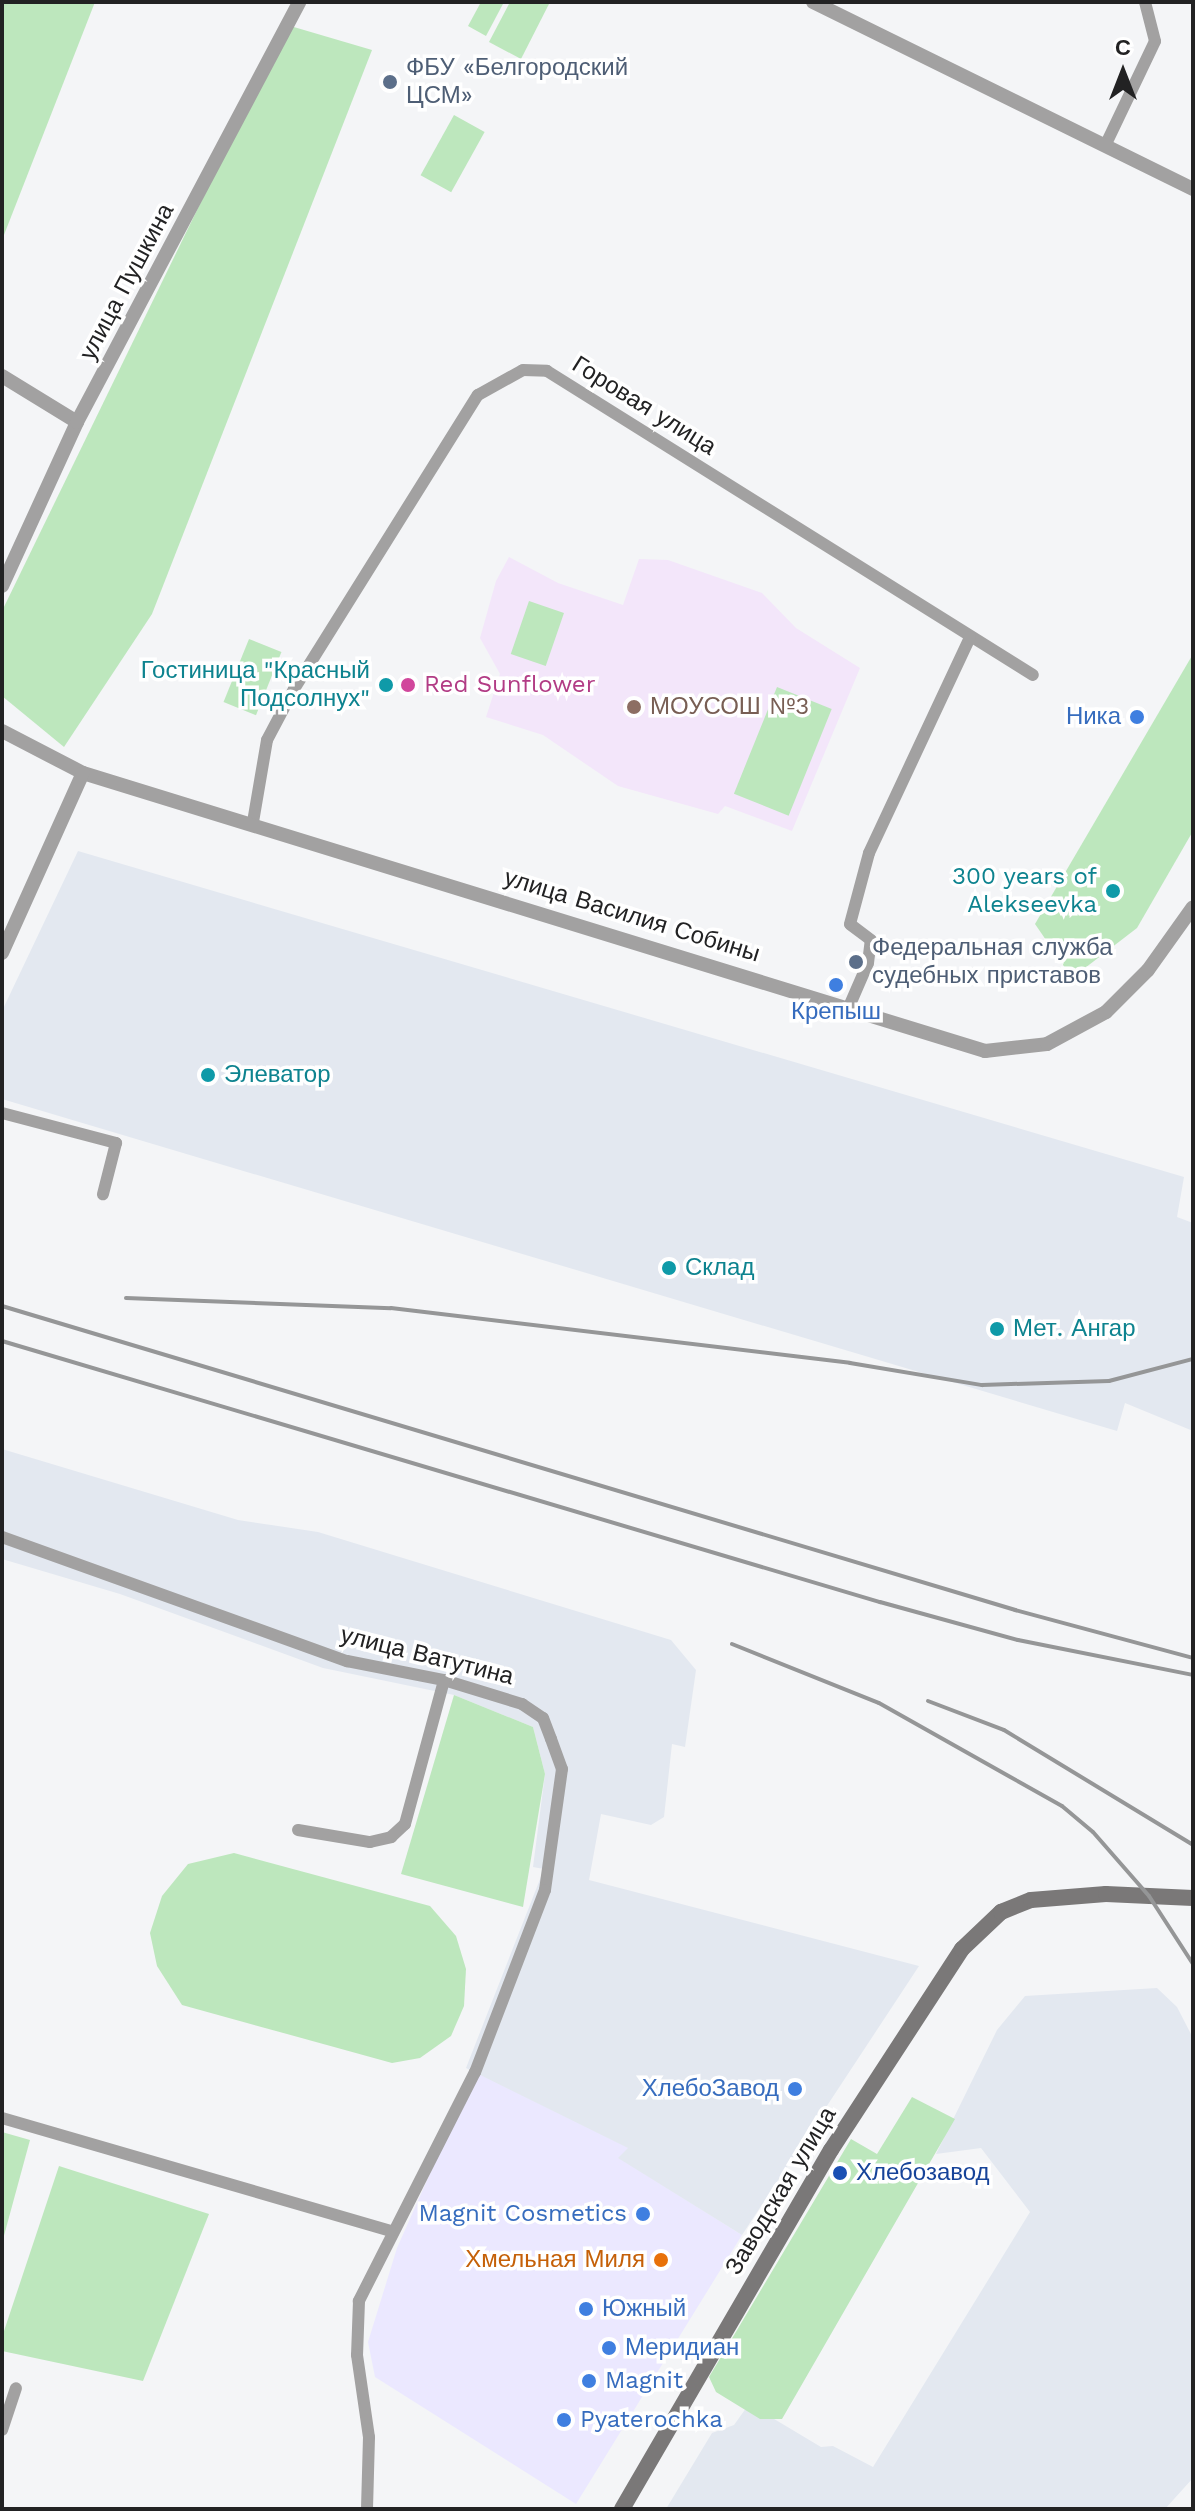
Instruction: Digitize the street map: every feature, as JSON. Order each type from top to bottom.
[{"type":"main road","name":"Заводская улица","points":[[622,2509],[874,2081],[962,1949],[1001,1912],[1054,1897],[1193,1898]]},
{"type":"street","name":"улица Пушкина","points":[[2,586],[77,422],[299,2]]},
{"type":"street","points":[[813,2],[1193,189]]},
{"type":"street","points":[[1105,146],[1155,41],[1145,2]]},
{"type":"street","name":"Горовая улица","points":[[253,822],[267,740],[294,689],[478,395],[523,370],[547,371],[1033,675]]},
{"type":"street","points":[[2,376],[77,422]]},
{"type":"street","points":[[848,1009],[868,963],[871,940],[850,924],[869,853],[970,637]]},
{"type":"street","name":"улица Василия Собины","points":[[2,731],[83,773],[253,822],[985,1051],[1022,1050],[1047,1044],[1106,1012],[1148,970],[1193,907]]},
{"type":"street","points":[[2,953],[83,773]]},
{"type":"street","points":[[2,1113],[116,1143],[103,1194]]},
{"type":"street","name":"улица Ватутина","points":[[2,1537],[347,1661],[444,1680],[522,1704],[543,1718],[562,1769],[559,1813],[545,1890],[475,2072],[411,2201],[390,2231],[359,2301],[357,2355],[369,2437],[367,2509]]},
{"type":"street","points":[[298,1830],[370,1842],[391,1837],[405,1824],[444,1680]]},
{"type":"street","points":[[2,2118],[390,2231]]},
{"type":"street","points":[[2,2430],[16,2388]]},
{"type":"shaded area","points":[[509,557],[558,583],[623,605],[639,559],[668,560],[762,593],[796,628],[860,668],[792,831],[725,806],[718,814],[618,786],[543,735],[486,717],[500,674],[480,638],[496,581]]},
{"type":"shaded area","name":"Элеватор","points":[[78,851],[1184,1177],[1177,1217],[1193,1223],[1193,1431],[1125,1403],[1117,1431],[2,1099],[2,1011]]},
{"type":"shaded area","points":[[2,1449],[238,1520],[318,1532],[671,1640],[696,1670],[685,1747],[672,1744],[664,1817],[651,1825],[601,1814],[589,1880],[919,1966],[742,2235],[618,2158],[628,2148],[466,2068],[544,1869],[533,1867],[545,1774],[533,1727],[454,1695],[323,1668],[120,1594],[2,1559]]},
{"type":"shaded area","points":[[1157,1988],[1177,2007],[1193,2038],[1193,2478],[1165,2509],[666,2509],[712,2433],[734,2425],[749,2404],[821,2447],[833,2446],[873,2467],[1030,2212],[981,2148],[936,2154],[997,2030],[1025,1996]]},
{"type":"shaded area","points":[[475,2072],[629,2148],[619,2158],[742,2235],[576,2504],[375,2377],[368,2342],[397,2248]]},
{"type":"green space","points":[[2,2],[95,2],[2,240]]},
{"type":"green space","points":[[481,2],[504,2],[486,36],[468,26]]},
{"type":"green space","points":[[510,2],[550,2],[521,59],[489,42]]},
{"type":"green space","points":[[287,25],[372,50],[152,614],[64,747],[2,696],[2,611]]},
{"type":"green space","points":[[454,115],[485,132],[451,192],[421,175]]},
{"type":"green space","points":[[529,601],[564,613],[546,666],[511,654]]},
{"type":"green space","points":[[249,639],[281,652],[256,715],[224,702]]},
{"type":"green space","points":[[1193,654],[1193,831],[1137,928],[1072,978],[1035,924]]},
{"type":"green space","points":[[777,687],[832,709],[789,816],[734,794]]},
{"type":"green space","points":[[454,1695],[533,1727],[545,1774],[523,1907],[401,1874]]},
{"type":"green space","points":[[234,1853],[430,1906],[456,1936],[466,1969],[464,2006],[451,2036],[420,2058],[392,2063],[182,2005],[157,1966],[150,1933],[162,1896],[188,1864]]},
{"type":"green space","points":[[912,2097],[955,2119],[782,2419],[760,2419],[716,2392],[709,2377],[851,2139],[877,2154]]},
{"type":"green space","points":[[2,2132],[30,2140],[2,2243]]},
{"type":"green space","points":[[59,2166],[209,2214],[143,2381],[2,2351],[2,2337]]},
{"type":"railway","points":[[126,1298],[391,1308],[850,1363],[982,1385],[1109,1381],[1193,1359]]},
{"type":"railway","points":[[2,1306],[1015,1610],[1193,1658]]},
{"type":"railway","points":[[2,1341],[880,1602],[1018,1640],[1193,1675]]},
{"type":"railway","points":[[732,1644],[879,1703],[1062,1806],[1093,1832],[1149,1896],[1193,1964]]},
{"type":"railway","points":[[928,1701],[1004,1730],[1193,1845]]},
{"type":"place","name":"ФБУ «Белгородский ЦСМ»","points":[[390,82]]},
{"type":"place","name":"Гостиница \"Красный Подсолнух\"","points":[[386,685]]},
{"type":"place","name":"Red Sunflower","points":[[408,685]]},
{"type":"place","name":"МОУСОШ №3","points":[[634,707]]},
{"type":"place","name":"Ника","points":[[1137,717]]},
{"type":"place","name":"300 years of Alekseevka","points":[[1113,891]]},
{"type":"place","name":"Федеральная служба судебных приставов","points":[[856,962]]},
{"type":"place","name":"Крепыш","points":[[836,985]]},
{"type":"place","name":"Элеватор","points":[[208,1075]]},
{"type":"place","name":"Склад","points":[[669,1268]]},
{"type":"place","name":"Мет. Ангар","points":[[997,1329]]},
{"type":"place","name":"ХлебоЗавод","points":[[795,2089]]},
{"type":"place","name":"Хлебозавод","points":[[840,2173]]},
{"type":"place","name":"Magnit Cosmetics","points":[[643,2214]]},
{"type":"place","name":"Хмельная Миля","points":[[661,2260]]},
{"type":"place","name":"Южный","points":[[586,2309]]},
{"type":"place","name":"Меридиан","points":[[609,2348]]},
{"type":"place","name":"Magnit","points":[[589,2381]]},
{"type":"place","name":"Pyaterochka","points":[[564,2420]]}]
